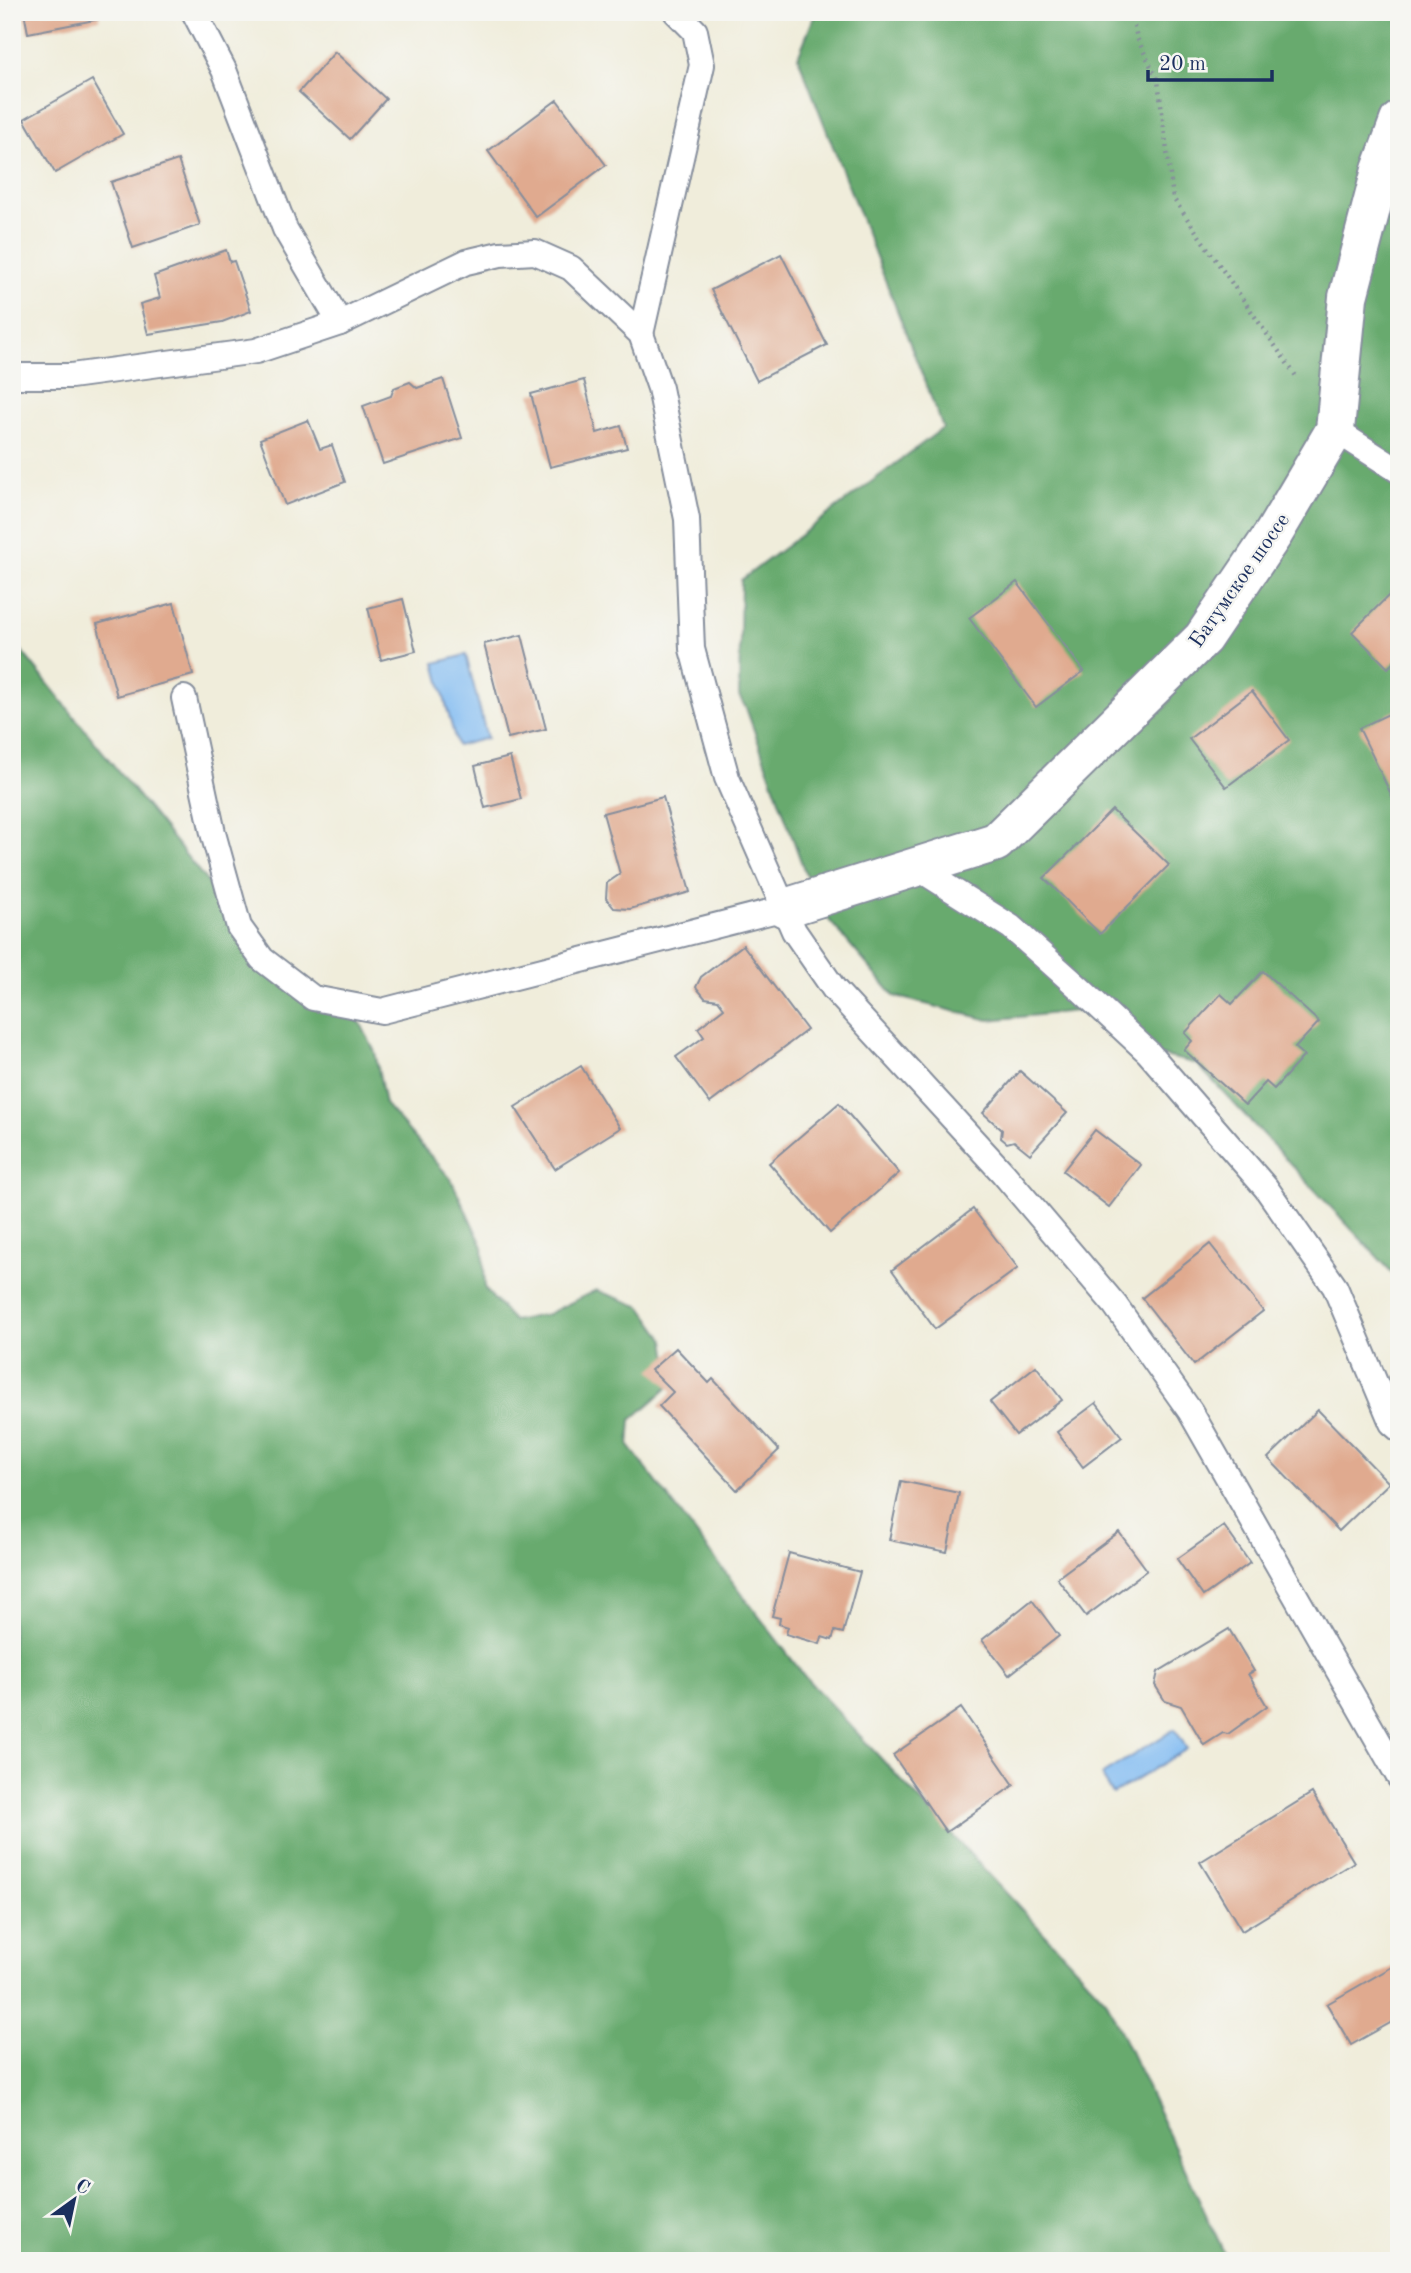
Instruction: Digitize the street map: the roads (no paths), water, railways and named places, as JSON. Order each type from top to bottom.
[{"type":"street","name":"Батумское шоссе","points":[[785,908],[996,842],[1203,638],[1274,533],[1335,430],[1348,297],[1381,170],[1399,121]]},
{"type":"lane","points":[[194,12],[224,70],[285,229],[340,323]]},
{"type":"lane","points":[[641,334],[702,65],[695,31],[676,12]]},
{"type":"lane","points":[[12,376],[71,376],[256,351],[340,323],[466,262],[500,254],[535,252],[571,268],[641,334],[660,388],[687,519],[692,649],[727,778],[794,931],[834,989],[1003,1173],[1115,1305],[1190,1411],[1399,1777]]},
{"type":"lane","points":[[1335,430],[1399,471]]},
{"type":"lane","points":[[184,698],[213,834],[239,927],[262,959],[313,998],[382,1011],[785,908]]},
{"type":"lane","points":[[916,867],[1010,927],[1077,985],[1148,1052],[1266,1188],[1335,1287],[1392,1423],[1399,1429]]},
{"type":"water","points":[[466,655],[487,738],[457,746],[435,663]]},
{"type":"water","points":[[1175,1729],[1187,1749],[1113,1794],[1101,1775]]}]
